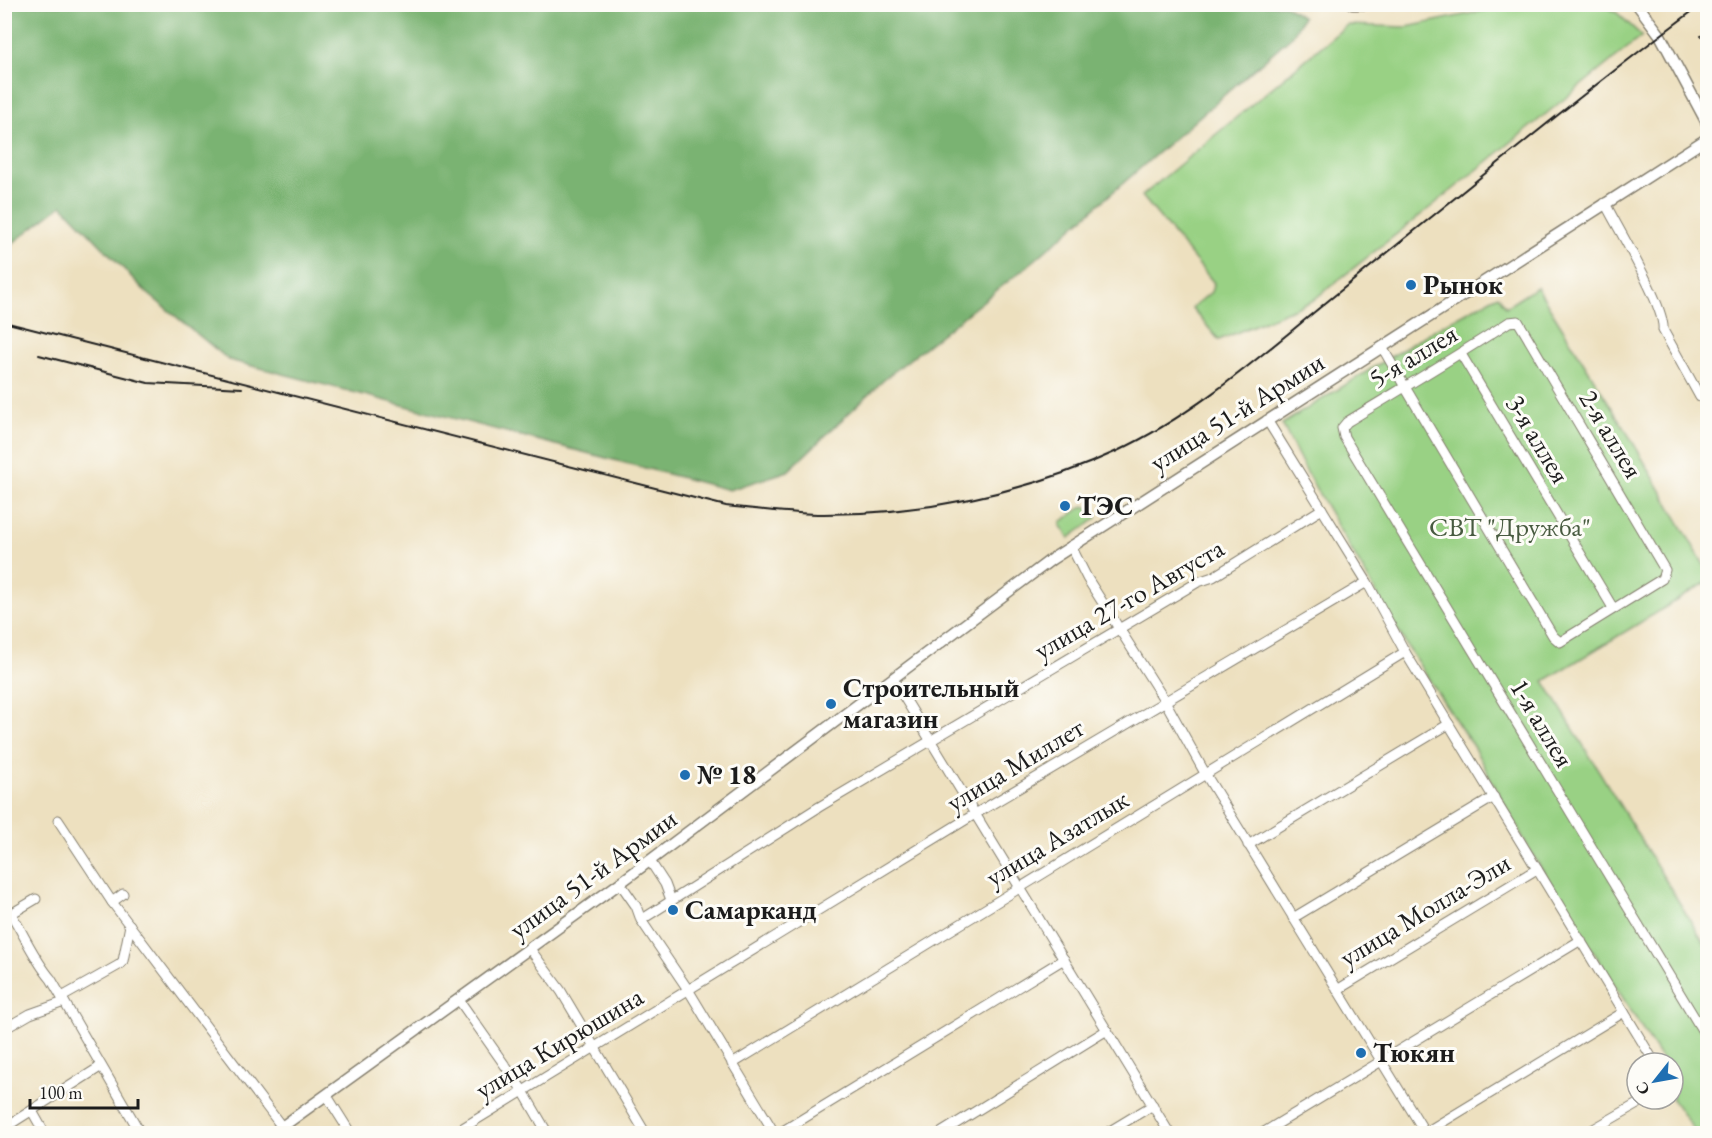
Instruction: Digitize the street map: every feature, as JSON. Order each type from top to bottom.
[{"type":"main road","points":[[1352,4],[1379,4]]},
{"type":"main road","points":[[1637,4],[1660,35],[1707,125]]},
{"type":"main road","name":"улица 51-й Армии","points":[[272,1134],[530,950],[1071,546],[1707,138]]},
{"type":"street","points":[[1605,203],[1654,299],[1664,323],[1663,330],[1700,397]]},
{"type":"street","name":"2-я аллея","points":[[1509,322],[1518,321],[1665,570],[1662,579],[1613,609]]},
{"type":"street","name":"5-я аллея","points":[[1342,428],[1347,422],[1461,354],[1509,322]]},
{"type":"street","points":[[1382,347],[1553,636],[1560,642],[1613,609]]},
{"type":"street","name":"3-я аллея","points":[[1461,354],[1613,609]]},
{"type":"street","points":[[1267,420],[1367,582],[1405,652],[1648,1051]]},
{"type":"street","name":"1-я аллея","points":[[1342,428],[1344,437],[1707,1040]]},
{"type":"street","name":"улица 27-го Августа","points":[[641,920],[741,856],[931,741],[1198,582],[1213,577],[1322,509]]},
{"type":"street","points":[[1071,546],[1087,578],[1166,701],[1206,775],[1248,845],[1425,1133],[1624,1012]]},
{"type":"street","name":"улица Миллет","points":[[689,991],[786,928],[879,875],[975,814],[1367,582]]},
{"type":"street","name":"улица Азатлык","points":[[732,1064],[1019,886],[1206,775],[1405,652]]},
{"type":"street","points":[[893,679],[1170,1134]]},
{"type":"street","points":[[1248,845],[1449,724]]},
{"type":"street","points":[[1293,918],[1494,797]]},
{"type":"street","points":[[58,820],[112,902],[282,1127]]},
{"type":"street","points":[[650,861],[665,884],[671,900]]},
{"type":"street","name":"улица Молла-Эли","points":[[1337,990],[1537,869]]},
{"type":"street","points":[[620,883],[636,906],[641,920],[689,991],[777,1134],[1064,959]]},
{"type":"street","points":[[112,902],[123,894]]},
{"type":"street","points":[[36,899],[8,916],[28,941],[36,962],[51,979],[100,1068],[141,1134]]},
{"type":"street","points":[[4,1029],[30,1014],[63,1000],[119,965],[123,961],[130,925]]},
{"type":"street","points":[[1261,1134],[1581,940]]},
{"type":"street","points":[[530,950],[561,991],[646,1134]]},
{"type":"street","name":"улица Кирюшина","points":[[453,1134],[689,991]]},
{"type":"street","points":[[459,1000],[523,1091],[548,1134]]},
{"type":"street","points":[[939,1134],[1107,1030]]},
{"type":"street","points":[[4,1128],[100,1068]]},
{"type":"street","points":[[327,1096],[351,1134]]},
{"type":"street","points":[[1105,1134],[1153,1105]]},
{"type":"street","points":[[1585,1134],[1625,1111]]},
{"type":"street","points":[[32,1112],[45,1134]]},
{"type":"green space","points":[[1599,4],[1615,11],[1642,36],[1312,301],[1219,340],[1192,308],[1211,292],[1214,283],[1142,196],[1347,25],[1407,27],[1511,5]]},
{"type":"green space","points":[[5,5],[1285,5],[1303,17],[1293,35],[1035,260],[887,377],[788,471],[729,490],[229,360],[146,292],[62,205],[5,249]]},
{"type":"green space","name":"СВТ \"Дружба\"","points":[[1537,287],[1631,439],[1707,570],[1707,582],[1544,681],[1707,948],[1707,1133],[1696,1133],[1680,1111],[1685,1111],[1685,1051],[1656,1051],[1532,854],[1474,748],[1407,646],[1308,475],[1282,424],[1434,330],[1498,295],[1506,307]]},
{"type":"green space","points":[[1084,506],[1094,511],[1097,518],[1069,538],[1061,522]]},
{"type":"railway","points":[[4,322],[726,506],[817,514],[855,513],[894,511],[970,499],[1008,490],[1082,466],[1147,436],[1205,399],[1564,110],[1702,4]]},
{"type":"railway","points":[[1701,36],[1708,31]]},
{"type":"railway","points":[[39,355],[148,383],[242,388]]},
{"type":"place","name":"Рынок","points":[[1411,285]]},
{"type":"place","name":"ТЭС","points":[[1065,506]]},
{"type":"place","name":"Строительный магазин","points":[[831,704]]},
{"type":"place","name":"№ 18","points":[[685,775]]},
{"type":"place","name":"Самарканд","points":[[673,910]]},
{"type":"place","name":"Тюкян","points":[[1361,1053]]}]
